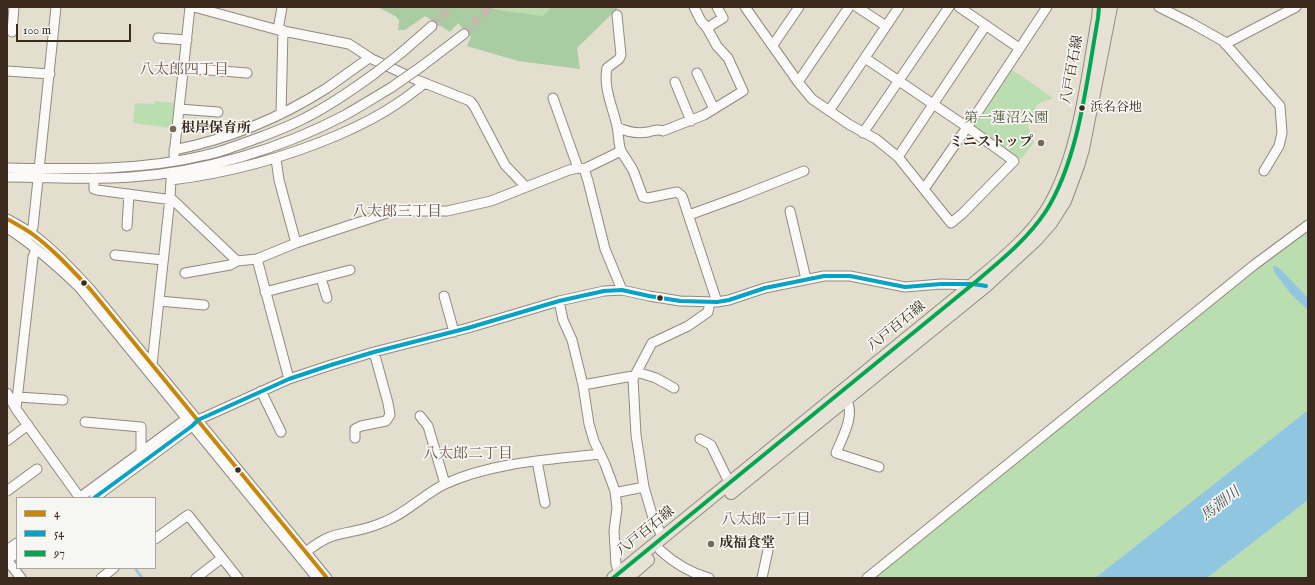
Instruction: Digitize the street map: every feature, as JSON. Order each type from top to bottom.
[{"type":"main road","name":"八戸百石線","points":[[619,576],[663,538],[973,284],[1018,245],[1046,212],[1056,193],[1070,158],[1083,100],[1098,18],[1098,7]]},
{"type":"main road","name":"八戸百石線","points":[[619,576],[660,550],[986,286],[1037,239],[1065,201],[1078,166],[1083,149],[1111,7]]},
{"type":"street","points":[[12,32],[14,7]]},
{"type":"street","points":[[28,237],[33,228],[56,7]]},
{"type":"street","points":[[173,162],[190,7]]},
{"type":"street","points":[[194,7],[231,11],[281,30],[349,44],[369,58],[470,101],[505,165],[526,187]]},
{"type":"street","points":[[617,127],[627,132],[635,133],[659,129],[663,131],[691,121],[714,110],[744,91],[728,58],[717,46],[707,28],[701,22],[694,7]]},
{"type":"street","points":[[707,28],[723,18],[717,7]]},
{"type":"street","points":[[773,45],[799,7]]},
{"type":"street","points":[[798,82],[849,7]]},
{"type":"street","points":[[857,7],[886,26]]},
{"type":"street","points":[[829,111],[899,7]]},
{"type":"street","points":[[863,133],[949,7]]},
{"type":"street","points":[[959,7],[1019,48]]},
{"type":"street","points":[[924,189],[1047,7]]},
{"type":"street","points":[[1159,7],[1191,23],[1224,44],[1280,106],[1282,133],[1279,146],[1264,170]]},
{"type":"street","points":[[1224,44],[1296,7]]},
{"type":"street","points":[[281,8],[281,114]]},
{"type":"street","points":[[748,8],[798,82],[812,99],[863,133],[876,139],[898,156],[951,223],[962,214],[1014,161],[967,127],[865,58]]},
{"type":"street","points":[[617,15],[621,55],[619,59],[607,68],[605,74],[609,100],[617,127],[618,141],[621,151],[633,170],[644,197],[648,198],[676,192],[682,196],[689,215],[713,302],[708,312],[688,326],[652,343],[633,379],[636,435],[644,486],[653,518],[663,538]]},
{"type":"street","points":[[898,156],[986,25]]},
{"type":"street","points":[[7,177],[39,173],[124,168],[173,162],[206,155],[236,146],[281,130],[346,94],[401,53],[432,26]]},
{"type":"street","points":[[7,168],[39,173],[94,178],[132,177],[171,172],[227,161],[282,144],[345,115],[392,87],[464,34]]},
{"type":"street","points":[[158,38],[187,40]]},
{"type":"street","points":[[174,150],[223,138],[281,114],[326,88],[369,58]]},
{"type":"street","points":[[184,68],[247,73]]},
{"type":"street","points":[[7,71],[50,74]]},
{"type":"street","points":[[697,73],[714,110]]},
{"type":"street","points":[[675,82],[691,121]]},
{"type":"street","points":[[152,365],[171,180],[205,176],[235,170],[276,159],[324,141],[360,125],[397,104],[425,83]]},
{"type":"street","points":[[553,98],[581,169],[588,181],[605,249],[622,290]]},
{"type":"street","points":[[179,109],[218,112]]},
{"type":"street","points":[[185,273],[230,265],[237,261],[257,259],[296,243],[393,211],[448,211],[491,201],[569,170],[581,169],[621,151]]},
{"type":"street","points":[[276,159],[279,180],[296,243]]},
{"type":"street","points":[[689,215],[741,196],[804,170]]},
{"type":"street","points":[[94,178],[94,189],[170,198],[237,261]]},
{"type":"street","points":[[127,226],[129,194]]},
{"type":"street","points":[[790,211],[806,279]]},
{"type":"street","points":[[7,219],[28,237],[62,260],[90,288],[152,365],[192,422]]},
{"type":"street","points":[[867,578],[1254,265],[1308,225]]},
{"type":"street","points":[[7,228],[28,237],[36,249],[79,287],[302,555],[327,578]]},
{"type":"street","points":[[16,409],[33,257],[36,249]]},
{"type":"street","points":[[115,255],[163,260]]},
{"type":"street","points":[[257,259],[289,379]]},
{"type":"street","points":[[265,292],[350,270]]},
{"type":"street","points":[[81,497],[141,453],[192,422],[289,379],[374,352],[604,291],[622,290],[680,301],[713,302],[729,300],[765,288],[824,276],[850,276],[906,287],[941,284],[973,284],[986,286]]},
{"type":"street","points":[[321,278],[327,298]]},
{"type":"street","points":[[444,296],[454,332]]},
{"type":"street","points":[[159,301],[204,305]]},
{"type":"street","points":[[559,302],[563,320],[572,340],[589,424],[594,441],[615,491],[617,508],[614,531],[616,564],[619,576]]},
{"type":"street","points":[[355,438],[355,429],[361,426],[386,420],[390,415],[374,352]]},
{"type":"street","points":[[582,385],[635,374],[656,378],[674,388]]},
{"type":"street","points":[[261,391],[281,432]]},
{"type":"street","points":[[7,393],[16,409],[79,497]]},
{"type":"street","points":[[18,397],[63,400]]},
{"type":"street","points":[[846,400],[850,410],[849,418],[836,453],[879,467]]},
{"type":"street","points":[[420,416],[428,426],[445,484]]},
{"type":"street","points":[[85,422],[141,427],[141,453]]},
{"type":"street","points":[[95,497],[192,422]]},
{"type":"street","points":[[7,441],[28,425]]},
{"type":"street","points":[[700,439],[711,445],[730,483]]},
{"type":"street","points":[[302,555],[318,542],[332,536],[361,530],[394,518],[445,484],[479,472],[504,465],[600,454]]},
{"type":"street","points":[[537,461],[545,503]]},
{"type":"street","points":[[7,491],[37,469]]},
{"type":"street","points":[[615,491],[619,492],[644,486]]},
{"type":"street","points":[[156,538],[188,515],[238,578]]},
{"type":"street","points":[[7,550],[16,544]]},
{"type":"street","points":[[660,550],[668,557],[695,574],[709,578]]},
{"type":"street","points":[[762,578],[768,550]]},
{"type":"street","points":[[16,554],[7,560],[21,578]]},
{"type":"street","points":[[302,555],[316,578]]},
{"type":"street","points":[[196,578],[222,558]]},
{"type":"street","points":[[101,578],[112,573]]},
{"type":"green space","points":[[378,7],[488,7],[543,16],[551,7],[619,7],[577,48],[580,69],[518,61],[467,46],[471,37],[458,23],[450,32],[425,16],[405,30],[398,30],[399,20],[395,16]]},
{"type":"green space","points":[[493,7],[551,7],[543,16],[499,10]]},
{"type":"green space","name":"第一蓮沼公園","points":[[1011,69],[1053,98],[1038,104],[1030,118],[1028,126],[1034,143],[1021,159],[974,128],[974,123]]},
{"type":"green space","points":[[154,101],[174,103],[172,128],[133,123],[135,103],[154,104]]},
{"type":"green space","points":[[1308,230],[1308,410],[1095,578],[875,578],[1267,260]]},
{"type":"green space","points":[[1308,500],[1308,578],[1207,578]]},
{"type":"water","points":[[1273,266],[1279,268],[1308,298],[1308,310],[1291,294],[1274,272]]},
{"type":"water","name":"馬淵川","points":[[1308,410],[1308,500],[1207,578],[1095,578]]},
{"type":"waterway","points":[[136,569],[142,578]]},
{"type":"tunnel","points":[[432,26],[451,7]]},
{"type":"tunnel","points":[[464,34],[490,7]]},
{"type":"transit line","name":"97","points":[[613,578],[973,284],[1030,232],[1046,211],[1057,190],[1074,143],[1085,92],[1099,7]]},
{"type":"transit line","name":"4","points":[[7,219],[31,233],[47,246],[90,289],[327,578]]},
{"type":"transit line","name":"54","points":[[95,497],[198,420],[289,379],[374,352],[468,328],[559,301],[604,291],[622,290],[680,301],[717,302],[729,300],[765,288],[824,276],[850,276],[905,287],[941,284],[973,284],[986,286]]},
{"type":"place","name":"浜名谷地","points":[[1082,108]]},
{"type":"place","name":"根岸保育所","points":[[173,129]]},
{"type":"place","name":"ミニストップ","points":[[1041,143]]},
{"type":"place","name":"成福食堂","points":[[711,544]]},
{"type":"district","name":"八太郎四丁目","points":[[184,71]]},
{"type":"district","name":"八太郎三丁目","points":[[397,213]]},
{"type":"district","name":"八太郎二丁目","points":[[468,455]]},
{"type":"district","name":"八太郎一丁目","points":[[766,521]]}]
